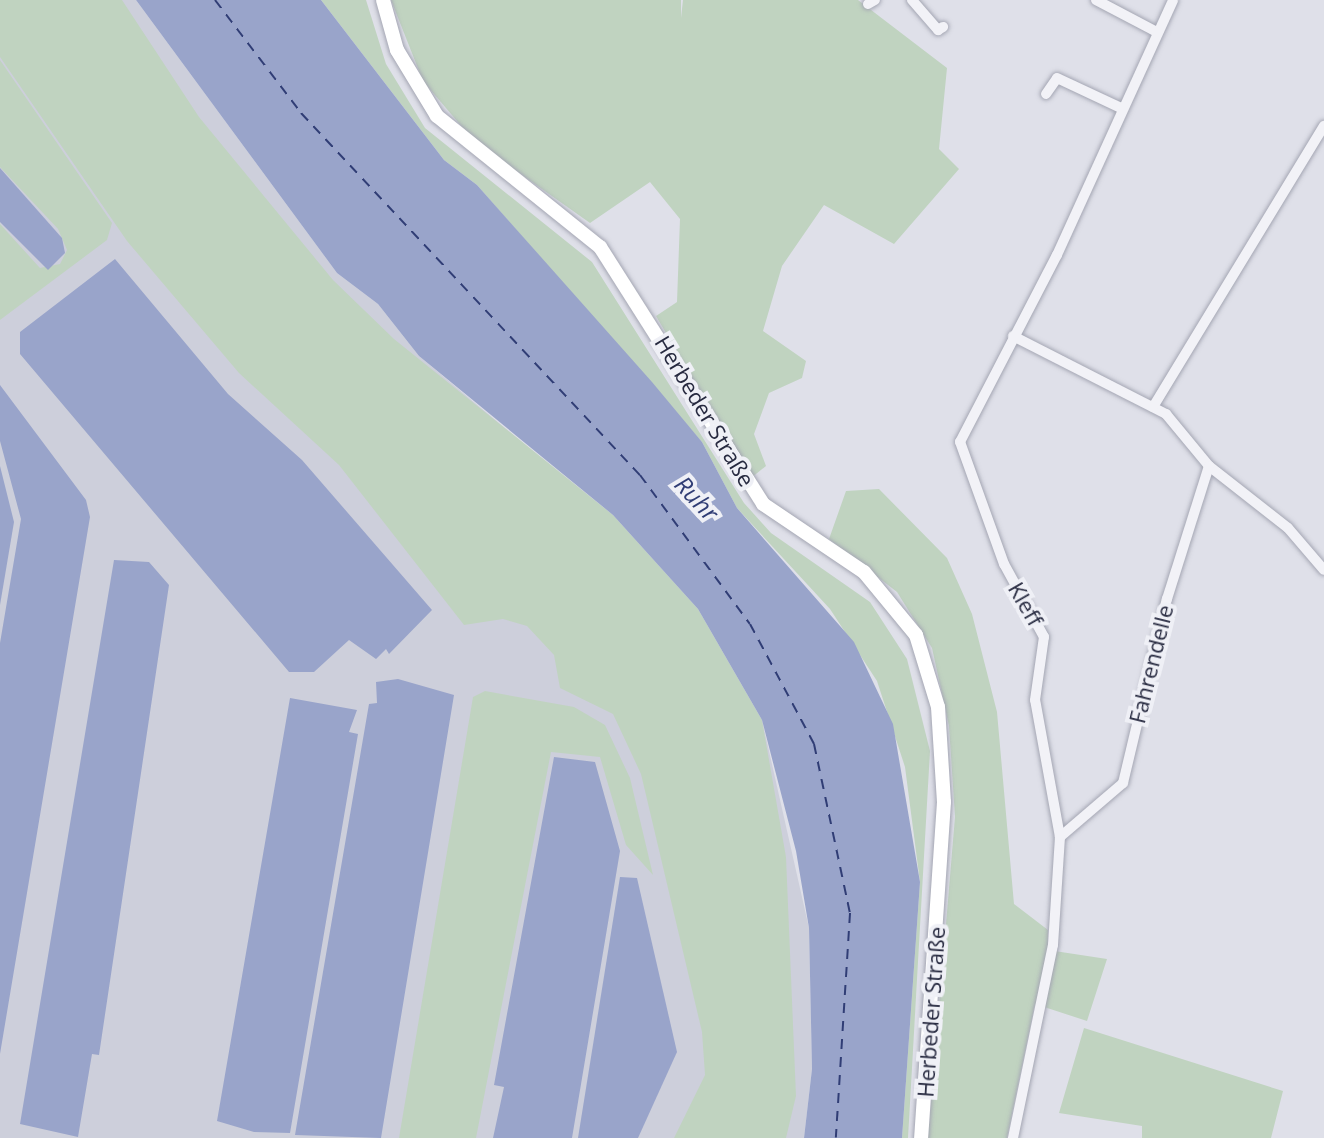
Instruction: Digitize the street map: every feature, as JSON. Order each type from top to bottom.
[{"type":"main road","name":"Herbeder Straße","points":[[383,0],[397,50],[437,116],[591,237],[633,292],[763,504],[864,572],[916,635],[938,707],[944,802],[921,1138]]},
{"type":"street","points":[[912,0],[938,30],[943,27]]},
{"type":"street","points":[[1096,0],[1157,32]]},
{"type":"street","name":"Kleff","points":[[1013,1138],[1053,945],[1060,837],[1035,700],[1044,637],[1004,564],[960,450],[1173,0]]},
{"type":"street","points":[[1046,94],[1057,78],[1121,108]]},
{"type":"street","points":[[1153,407],[1324,126]]},
{"type":"street","points":[[1013,336],[1153,407],[1209,466],[1288,528],[1324,570]]},
{"type":"street","name":"Fahrendelle","points":[[1060,837],[1123,783],[1167,599],[1209,466]]},
{"type":"shaded area","points":[[0,0],[136,0],[337,273],[378,304],[419,356],[573,485],[762,720],[809,928],[812,1069],[804,1138],[0,1138]]},
{"type":"green space","points":[[0,0],[122,0],[199,117],[333,280],[394,339],[613,515],[698,609],[762,720],[786,857],[796,1096],[786,1138],[674,1138],[705,1075],[702,1032],[641,774],[613,714],[560,688],[554,655],[527,626],[503,619],[464,625],[339,465],[239,373],[127,241],[0,57]]},
{"type":"green space","points":[[321,0],[366,0],[386,64],[425,128],[592,262],[744,503],[771,533],[870,602],[907,659],[930,751],[908,1138],[902,1138],[920,882],[905,767],[877,681],[830,609],[737,508],[702,442],[477,185],[444,160]]},
{"type":"green space","points":[[391,0],[681,0],[681,18],[683,0],[858,0],[947,68],[939,149],[959,169],[894,244],[824,205],[782,266],[763,331],[806,361],[802,378],[769,393],[754,434],[766,466],[751,478],[656,316],[677,302],[680,219],[650,182],[590,223],[474,141],[423,81]]},
{"type":"green space","points":[[0,60],[112,223],[107,240],[0,320],[0,224],[40,268],[60,264],[67,250],[58,229],[0,167]]},
{"type":"green space","points":[[879,489],[947,558],[972,614],[997,712],[1014,904],[1048,930],[1048,950],[1107,959],[1087,1021],[1035,1004],[1007,1138],[928,1138],[955,817],[949,726],[932,648],[897,592],[829,539],[846,491]]},
{"type":"green space","points":[[485,691],[574,707],[605,725],[630,778],[653,875],[626,845],[600,757],[551,752],[476,1138],[399,1138],[473,697]]},
{"type":"green space","points":[[1084,1028],[1283,1091],[1271,1138],[1142,1138],[1142,1126],[1059,1113]]},
{"type":"water","name":"Ruhr","points":[[136,0],[321,0],[444,160],[477,185],[702,442],[737,508],[854,642],[893,724],[920,882],[902,1138],[804,1138],[812,1069],[809,928],[796,851],[762,720],[698,609],[613,515],[419,356],[378,304],[337,273]]},
{"type":"water","points":[[0,168],[62,238],[65,253],[48,270],[0,222]]},
{"type":"water","points":[[115,259],[228,394],[302,460],[432,610],[389,654],[386,649],[376,659],[349,640],[314,672],[289,672],[20,354],[20,332]]},
{"type":"water","points":[[0,385],[86,500],[90,517],[0,1054],[0,643],[21,519],[0,441]]},
{"type":"water","points":[[0,466],[14,522],[0,605]]},
{"type":"water","points":[[114,560],[149,562],[169,585],[99,1055],[92,1054],[78,1137],[20,1124]]},
{"type":"water","points":[[398,679],[454,695],[381,1138],[295,1135],[369,704],[377,703],[376,682]]},
{"type":"water","points":[[290,698],[357,710],[349,732],[358,734],[290,1133],[254,1132],[217,1121]]},
{"type":"water","points":[[554,757],[595,762],[620,851],[572,1138],[493,1138],[504,1087],[494,1085]]},
{"type":"water","points":[[620,877],[637,878],[677,1052],[638,1138],[578,1138]]},
{"type":"ferry route","points":[[215,0],[301,113],[640,475],[750,624],[814,744],[850,913],[836,1138]]}]
